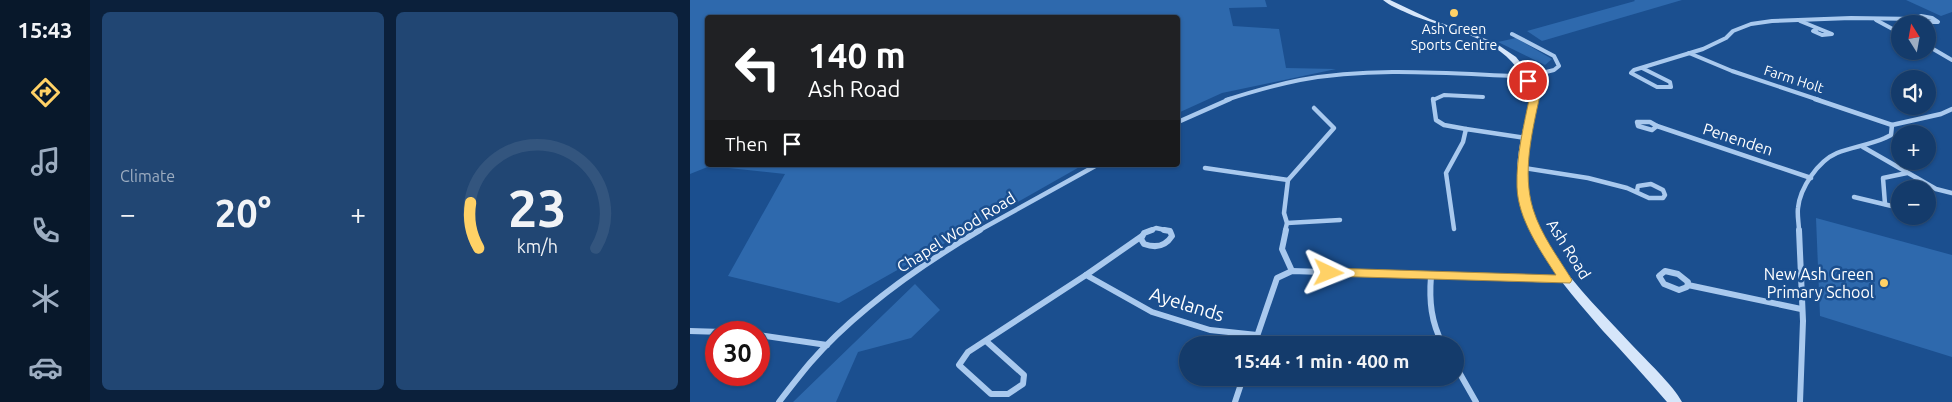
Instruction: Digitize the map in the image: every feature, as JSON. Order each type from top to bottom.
[{"type":"street","points":[[1386,0],[1429,20],[1489,42],[1516,60],[1521,69]]},
{"type":"street","points":[[1917,16],[1925,16],[1938,22],[1931,23],[1918,19],[1917,16]]},
{"type":"street","points":[[1642,68],[1670,82],[1672,87],[1657,87],[1631,73],[1634,70],[1689,54],[1726,38],[1733,31],[1751,24],[1851,18],[1891,20]]},
{"type":"street","points":[[1797,20],[1817,29]]},
{"type":"street","points":[[1876,20],[1891,28]]},
{"type":"street","points":[[1512,34],[1554,56],[1558,61],[1558,66],[1554,70],[1538,74],[1531,70],[1521,69],[1514,72],[1513,76]]},
{"type":"street","points":[[1936,51],[1952,60]]},
{"type":"street","name":"Farm Holt","points":[[1689,54],[1732,71],[1892,125]]},
{"type":"street","points":[[1180,121],[1204,108],[1252,90],[1336,74],[1380,72],[1513,76],[1528,81],[1538,79],[1538,74]]},
{"type":"street","name":"Ash Road","points":[[1528,81],[1534,88],[1535,95],[1526,138],[1523,188],[1528,211],[1542,243],[1565,280],[1675,402]]},
{"type":"street","points":[[1483,97],[1444,95],[1433,99],[1436,120],[1444,125],[1526,138]]},
{"type":"street","points":[[1292,271],[1282,249],[1287,223],[1284,213],[1288,180],[1334,128],[1314,108]]},
{"type":"street","points":[[1892,125],[1941,114],[1952,108]]},
{"type":"street","name":"Penenden","points":[[1657,126],[1811,178]]},
{"type":"street","points":[[1454,229],[1446,173],[1463,142],[1466,129]]},
{"type":"street","points":[[1800,402],[1803,321],[1798,207],[1803,189],[1822,163],[1837,153],[1878,143],[1891,135]]},
{"type":"street","points":[[1863,147],[1936,189],[1952,194]]},
{"type":"street","name":"Chapel Wood Road","points":[[779,402],[814,358],[877,299],[935,257],[1093,167]]},
{"type":"street","points":[[1204,168],[1288,180]]},
{"type":"street","points":[[1524,168],[1574,175],[1637,191],[1643,196],[1653,199],[1659,199],[1665,195],[1663,190],[1651,184],[1638,186],[1637,191]]},
{"type":"street","points":[[1885,204],[1883,178],[1908,173]]},
{"type":"street","points":[[1854,197],[1891,206]]},
{"type":"street","points":[[1287,223],[1340,220]]},
{"type":"street","points":[[986,342],[1024,375],[1023,384],[1008,394],[991,394],[959,365],[968,352],[1086,275],[1149,230],[1162,228],[1170,231],[1172,236],[1166,244],[1152,247],[1144,244],[1142,236]]},
{"type":"street","points":[[1258,335],[1277,278],[1292,271],[1565,280]]},
{"type":"street","points":[[1665,271],[1675,272],[1686,279],[1688,285],[1684,289],[1674,289],[1664,284],[1659,276],[1665,271]]},
{"type":"street","name":"Ayelands","points":[[1086,275],[1152,312],[1210,330],[1258,335]]},
{"type":"street","points":[[1431,276],[1429,303],[1434,330],[1438,336]]},
{"type":"street","points":[[1688,285],[1801,309]]},
{"type":"street","points":[[690,331],[705,331]]},
{"type":"street","points":[[770,337],[827,345]]},
{"type":"street","points":[[1464,381],[1476,402]]},
{"type":"street","points":[[1235,402],[1240,386]]},
{"type":"shaded area","points":[[690,0],[1265,0],[1267,7],[1229,8],[1233,26],[1279,29],[1286,68],[1336,69],[1222,93],[1180,112],[1180,15],[705,15],[705,167],[708,167],[690,174]]},
{"type":"shaded area","points":[[1682,0],[1542,41],[1527,31],[1635,1]]},
{"type":"shaded area","points":[[1906,0],[1952,0],[1952,12],[1941,16]]},
{"type":"shaded area","points":[[1516,38],[1552,59],[1545,65],[1498,42]]},
{"type":"shaded area","points":[[719,167],[1079,167],[839,303],[728,276],[785,174]]},
{"type":"shaded area","points":[[1816,218],[1952,255],[1952,357],[1820,316]]},
{"type":"shaded area","points":[[915,284],[940,310],[911,338],[858,352],[836,402],[793,402]]},
{"type":"place","name":"Ash Green Sports Centre","points":[[1454,13]]},
{"type":"place","name":"New Ash Green Primary School","points":[[1884,283]]},
{"type":"route","points":[[1329,273],[1541,281],[1565,280],[1542,243],[1528,211],[1523,188],[1526,138],[1535,95],[1534,88],[1528,81]]}]
